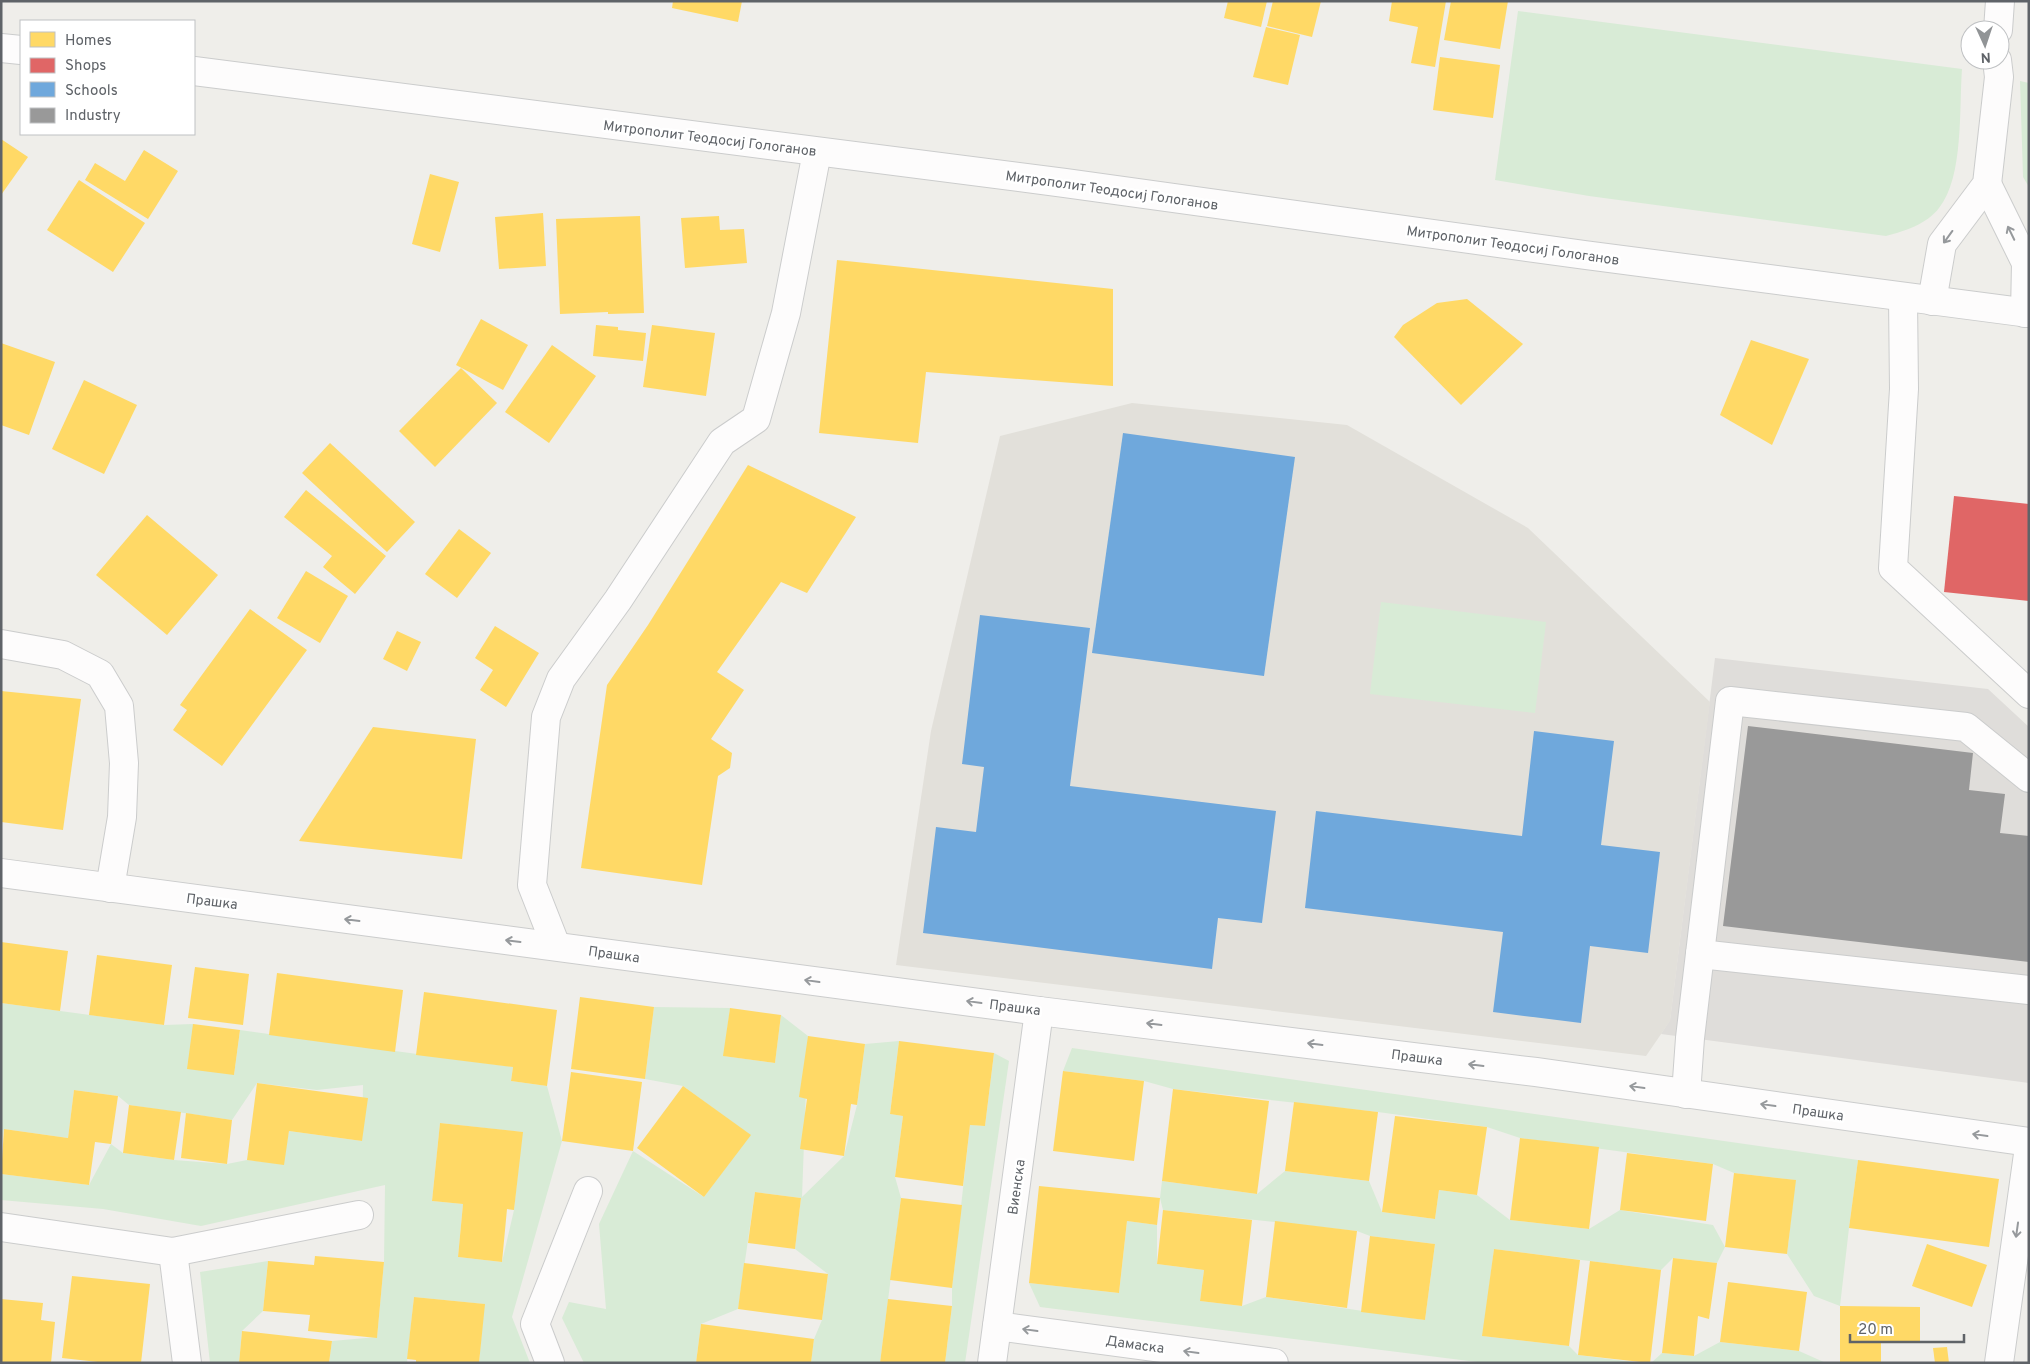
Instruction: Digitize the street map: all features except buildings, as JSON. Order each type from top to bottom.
[{"type":"street","points":[[1999,20],[2000,1]]},
{"type":"street","points":[[1,48],[20,50]]},
{"type":"street","points":[[1932,301],[1942,244],[1987,184],[1999,77],[1998,70]]},
{"type":"street","name":"Митрополит Теодосиј Гологанов","points":[[195,71],[1065,183],[1903,298],[2027,313]]},
{"type":"street","points":[[556,946],[532,884],[546,717],[561,678],[618,600],[722,442],[756,419],[786,313],[817,152]]},
{"type":"street","points":[[1987,184],[2026,263],[2027,313]]},
{"type":"street","points":[[1903,298],[1904,389],[1894,568],[2029,694]]},
{"type":"street","points":[[1,644],[63,656],[100,674],[120,706],[124,763],[122,817],[110,888]]},
{"type":"street","points":[[1686,1094],[1700,954],[1730,701],[1966,727],[2029,778]]},
{"type":"street","name":"Прашка","points":[[1,873],[1039,1011],[1536,1072],[2029,1142]]},
{"type":"street","points":[[1700,954],[2029,990]]},
{"type":"street","name":"Виенска","points":[[992,1363],[1039,1011]]},
{"type":"street","points":[[1999,1363],[2029,1147]]},
{"type":"street","points":[[550,1363],[534,1324],[588,1192]]},
{"type":"street","points":[[1,1227],[174,1252],[359,1215]]},
{"type":"street","points":[[174,1252],[187,1363]]},
{"type":"street","name":"Дамаска","points":[[997,1326],[1274,1363]]},
{"type":"shaded area","points":[[1132,403],[1347,425],[1528,528],[1710,702],[1670,1021],[1646,1056],[896,965],[931,731],[1000,436]]},
{"type":"shaded area","points":[[1715,658],[1988,689],[2029,727],[2029,1083],[1661,1034],[1670,1020]]},
{"type":"green space","points":[[1518,11],[1962,70],[1959,142],[1953,179],[1947,195],[1934,214],[1922,223],[1886,236],[1589,196],[1495,180]]},
{"type":"green space","points":[[2020,81],[2029,83],[2029,187],[2023,177]]},
{"type":"green space","points":[[1381,602],[1546,622],[1535,713],[1370,694]]},
{"type":"green space","points":[[1,1003],[164,1025],[193,1024],[234,1075],[240,1030],[513,1067],[511,1081],[547,1086],[562,1141],[512,1317],[530,1363],[479,1363],[484,1304],[414,1297],[407,1363],[329,1363],[332,1341],[377,1337],[384,1262],[385,1185],[201,1226],[103,1209],[1,1200],[1,1174],[89,1185],[111,1144],[123,1153],[174,1160],[227,1164],[247,1160],[283,1164],[289,1131],[362,1141],[363,1085],[317,1090],[257,1083],[232,1120],[129,1105],[118,1096],[74,1090],[68,1138],[4,1129],[1,1148]],"holes":[[[440,1123],[522,1132],[514,1210],[502,1262],[458,1257],[463,1204],[432,1201]]]},
{"type":"green space","points":[[654,1007],[730,1008],[724,1056],[775,1063],[781,1015],[808,1036],[802,1197],[844,1156],[857,1105],[865,1044],[899,1041],[890,1114],[903,1116],[895,1177],[901,1198],[880,1363],[811,1363],[814,1339],[822,1320],[828,1274],[795,1249],[801,1198],[755,1192],[738,1309],[701,1324],[696,1363],[584,1363],[562,1318],[569,1302],[606,1309],[599,1224],[633,1151],[704,1197],[750,1135],[683,1086],[645,1079]]},
{"type":"green space","points":[[1072,1048],[1858,1160],[1840,1306],[1814,1296],[1787,1254],[1795,1180],[1734,1173],[1713,1164],[1520,1138],[1487,1127],[1378,1112],[1173,1089],[1144,1081],[1063,1071]]},
{"type":"green space","points":[[994,1053],[1009,1061],[965,1363],[945,1363],[970,1125],[985,1126]]},
{"type":"green space","points":[[1285,1171],[1369,1181],[1382,1212],[1435,1219],[1439,1190],[1477,1195],[1510,1220],[1589,1229],[1620,1210],[1713,1225],[1725,1247],[1717,1263],[1673,1258],[1661,1270],[1494,1249],[1483,1336],[1569,1346],[1578,1355],[1642,1363],[1485,1363],[1040,1307],[1029,1283],[1119,1293],[1127,1221],[1157,1225],[1157,1264],[1204,1270],[1200,1301],[1242,1306],[1266,1297],[1425,1320],[1435,1244],[1370,1236],[1357,1231],[1163,1210],[1160,1198],[1162,1181],[1257,1194]]},
{"type":"green space","points":[[268,1261],[263,1311],[242,1331],[239,1363],[210,1363],[200,1272]]},
{"type":"green space","points":[[1720,1342],[1799,1351],[1826,1363],[1651,1363],[1662,1353],[1694,1356]]}]
